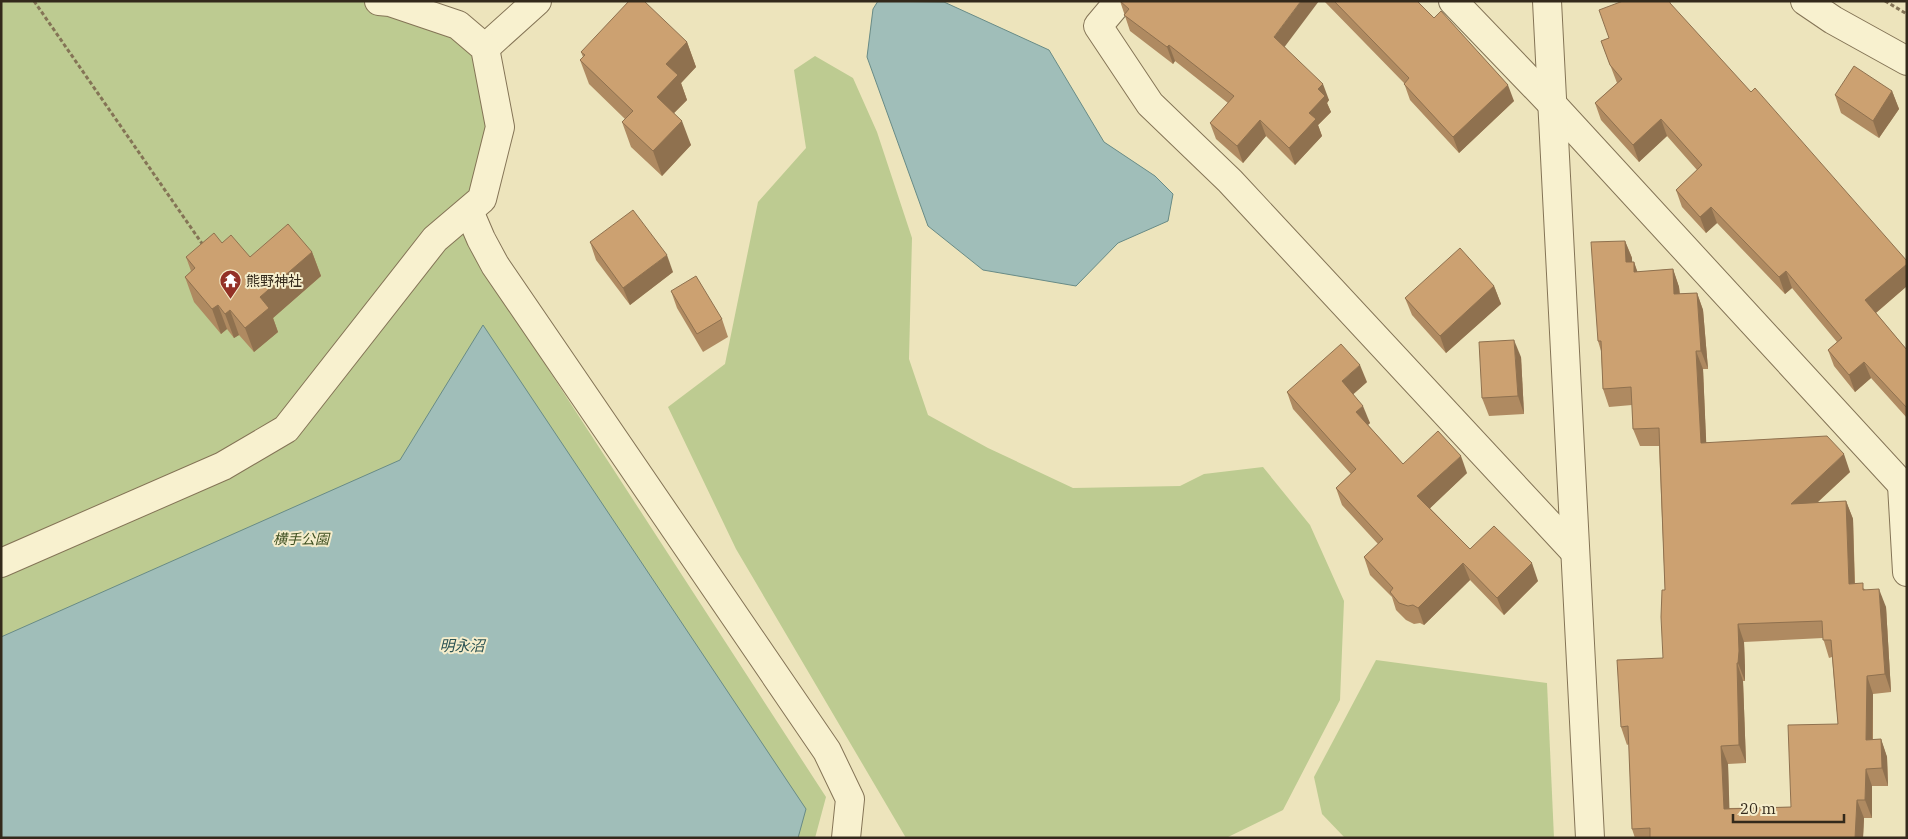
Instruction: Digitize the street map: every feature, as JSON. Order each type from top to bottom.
[{"type":"street","points":[[1,563],[223,466],[286,429],[435,238],[482,199],[500,128],[485,48],[458,25],[390,2],[379,1]]},
{"type":"street","points":[[485,48],[537,1]]},
{"type":"street","points":[[1119,1],[1098,26],[1150,104],[1230,181],[1574,551]]},
{"type":"street","points":[[1453,1],[1551,103],[1904,488],[1907,572]]},
{"type":"street","points":[[1547,1],[1590,838]]},
{"type":"street","points":[[1805,1],[1833,20],[1907,61]]},
{"type":"street","points":[[469,211],[481,239],[496,265],[827,751],[850,799],[846,838]]},
{"type":"path","points":[[34,1],[208,253]]},
{"type":"path","points":[[1885,1],[1907,14]]},
{"type":"green space","name":"横手公園","points":[[1,1],[379,1],[485,48],[500,127],[482,199],[495,287],[826,797],[815,838],[1,838]]},
{"type":"green space","points":[[815,56],[853,78],[877,132],[912,238],[909,359],[928,415],[988,448],[1073,488],[1180,486],[1204,474],[1263,467],[1310,525],[1344,601],[1340,700],[1283,810],[1226,838],[906,838],[736,549],[668,407],[725,364],[758,202],[806,148],[794,70]]},
{"type":"green space","points":[[1376,660],[1547,683],[1554,838],[1345,838],[1322,814],[1314,777]]},
{"type":"water","points":[[878,1],[944,2],[1049,50],[1104,142],[1155,176],[1173,194],[1168,221],[1118,243],[1076,286],[983,270],[928,226],[867,57],[873,9]]},
{"type":"water","name":"明永沼","points":[[483,325],[806,809],[798,838],[1,838],[1,637],[400,460]]},
{"type":"building","points":[[629,1],[644,1],[687,42],[666,64],[678,75],[657,97],[682,121],[653,151],[622,122],[633,111],[580,60],[585,55],[581,52]]},
{"type":"building","points":[[1120,1],[1301,1],[1274,37],[1323,84],[1318,89],[1325,96],[1309,113],[1316,119],[1289,148],[1260,120],[1237,146],[1210,123],[1234,96],[1169,45],[1167,47],[1124,15],[1129,9]]},
{"type":"building","points":[[1334,1],[1417,1],[1434,18],[1441,11],[1508,85],[1453,137],[1404,84],[1409,78]]},
{"type":"building","points":[[1623,1],[1670,1],[1751,92],[1755,88],[1907,261],[1907,264],[1865,300],[1907,350],[1907,408],[1864,362],[1849,375],[1828,350],[1842,338],[1786,271],[1779,277],[1711,207],[1700,217],[1676,190],[1702,165],[1661,119],[1633,145],[1595,103],[1622,79],[1610,65],[1601,41],[1609,38],[1599,10]]},
{"type":"building","points":[[1854,66],[1892,91],[1873,121],[1835,95]]},
{"type":"building","points":[[633,210],[667,255],[623,288],[590,242]]},
{"type":"building","points":[[288,224],[312,252],[260,297],[269,308],[245,328],[230,310],[225,314],[218,305],[212,309],[185,277],[195,268],[186,257],[214,233],[222,243],[231,235],[250,257]]},
{"type":"building","points":[[1625,241],[1626,262],[1634,262],[1634,272],[1673,269],[1674,294],[1697,293],[1701,351],[1696,351],[1701,443],[1827,436],[1844,454],[1791,504],[1846,501],[1849,584],[1863,583],[1863,590],[1879,589],[1885,674],[1867,676],[1866,740],[1881,739],[1882,768],[1866,769],[1865,800],[1857,800],[1855,838],[1650,838],[1650,828],[1632,829],[1628,726],[1621,727],[1617,660],[1663,658],[1661,617],[1662,590],[1665,590],[1659,428],[1633,429],[1631,387],[1603,389],[1601,341],[1598,341],[1591,242]],"holes":[[[1822,621],[1823,640],[1831,640],[1838,724],[1788,725],[1791,807],[1724,809],[1721,746],[1739,745],[1738,624]]]},
{"type":"building","points":[[1460,248],[1494,286],[1440,336],[1405,298]]},
{"type":"building","points":[[696,276],[722,319],[697,334],[671,291]]},
{"type":"building","points":[[1514,340],[1518,396],[1482,398],[1479,342]]},
{"type":"building","points":[[1341,344],[1360,365],[1342,381],[1363,406],[1356,412],[1403,464],[1438,431],[1461,456],[1417,496],[1470,549],[1494,526],[1532,563],[1497,598],[1463,563],[1418,608],[1413,605],[1408,606],[1399,603],[1390,592],[1393,588],[1364,557],[1383,539],[1336,488],[1356,469],[1287,392]]},
{"type":"place","name":"熊野神社","points":[[230,300]]}]
